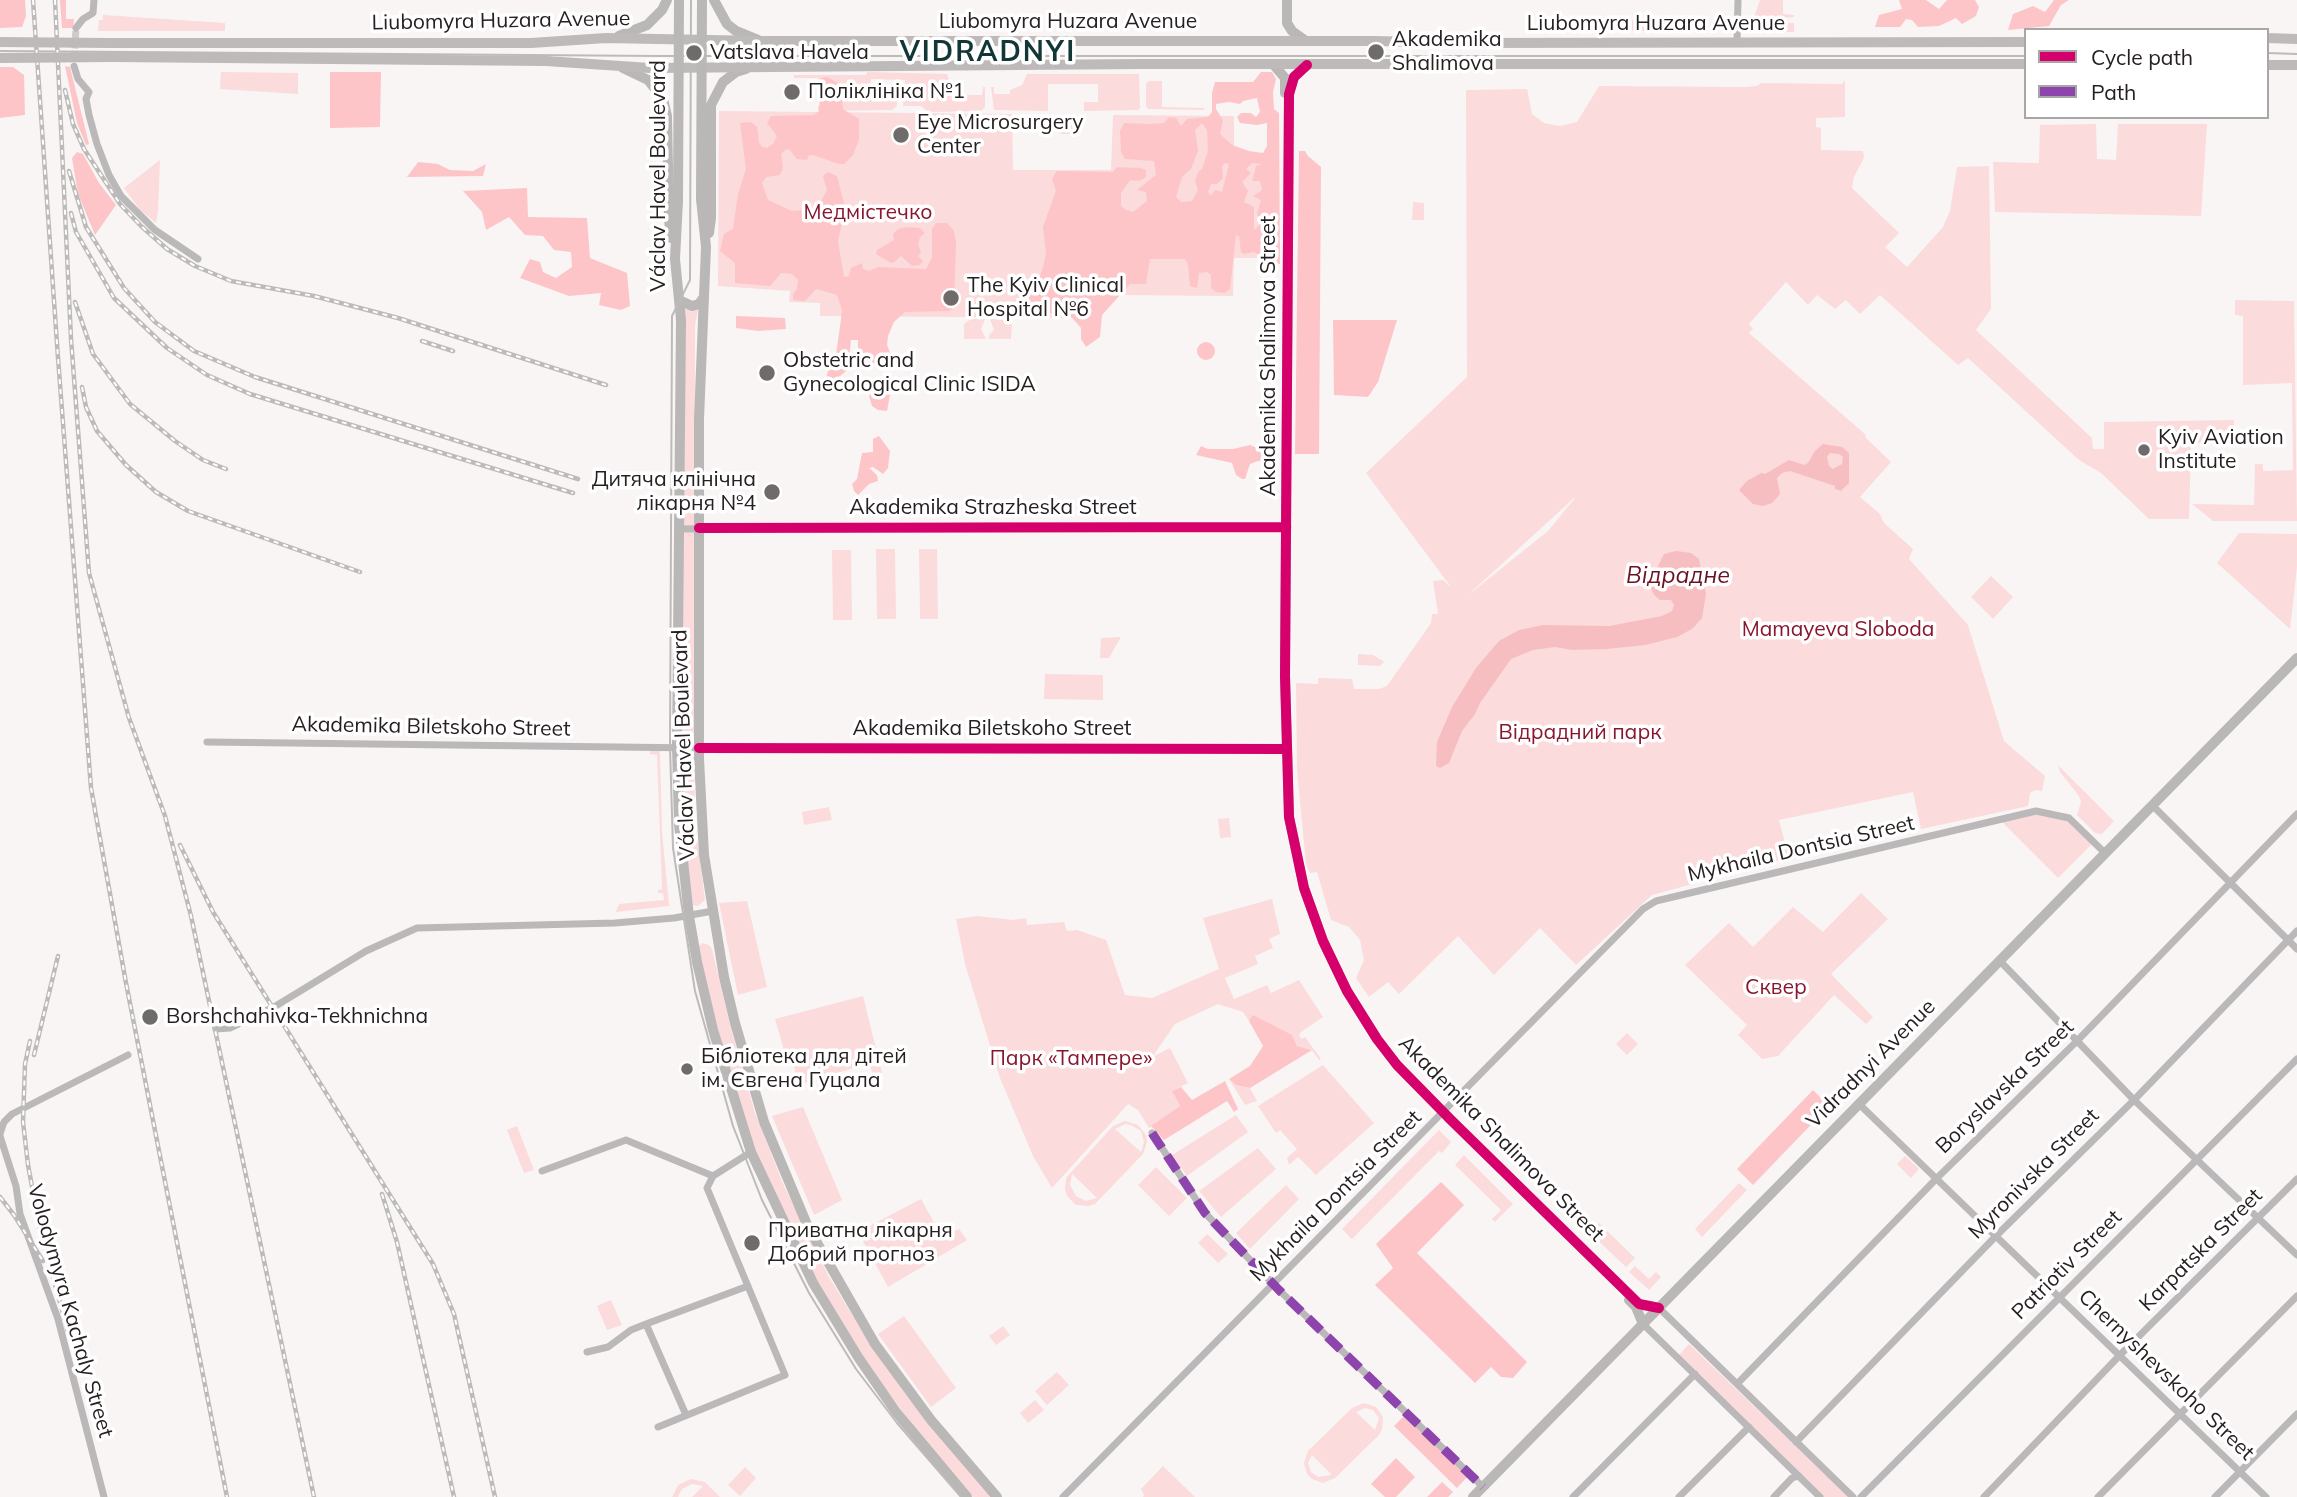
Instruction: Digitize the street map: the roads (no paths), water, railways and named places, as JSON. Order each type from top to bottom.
[{"type":"main road","points":[[606,38],[626,35],[647,24],[663,10],[667,0]]},
{"type":"main road","name":"Václav Havel Boulevard","points":[[678,0],[678,201],[675,259],[681,320],[677,747],[679,824],[689,916],[713,1030],[751,1152],[813,1283],[858,1357],[896,1412],[967,1497]]},
{"type":"main road","name":"Václav Havel Boulevard","points":[[702,0],[701,199],[706,247],[699,419],[699,748],[704,855],[734,1023],[760,1110],[808,1227],[875,1344],[931,1420],[996,1497]]},
{"type":"main road","points":[[714,0],[727,24],[736,31],[762,41]]},
{"type":"main road","points":[[1287,0],[1287,23],[1292,31],[1306,41]]},
{"type":"main road","points":[[1269,41],[1278,35],[1287,23]]},
{"type":"main road","name":"Liubomyra Huzara Avenue","points":[[0,42],[531,43],[606,38],[1469,44],[2024,42]]},
{"type":"main road","points":[[2269,38],[2297,39]]},
{"type":"main road","name":"Liubomyra Huzara Avenue","points":[[0,58],[482,60],[613,64],[650,68],[853,65],[2024,64]]},
{"type":"main road","points":[[613,64],[648,80],[663,99],[667,116],[668,219],[675,259]]},
{"type":"main road","name":"Akademika Shalimova Street","points":[[1273,64],[1285,78],[1286,527]]},
{"type":"main road","name":"Akademika Shalimova Street","points":[[1307,65],[1294,77],[1289,94],[1285,749],[1287,815],[1292,853],[1317,936],[1342,988],[1370,1034],[1395,1067],[1636,1307],[1643,1324]]},
{"type":"main road","points":[[2269,65],[2297,65]]},
{"type":"main road","points":[[706,247],[711,218],[711,114],[714,97],[723,82],[736,72],[764,68]]},
{"type":"main road","points":[[679,300],[694,306],[705,294]]},
{"type":"main road","name":"Vidradnyi Avenue","points":[[1473,1497],[2297,659]]},
{"type":"main road","name":"Akademika Shalimova Street","points":[[1442,1114],[1639,1304],[1659,1308]]},
{"type":"street","points":[[76,28],[93,13],[94,0]]},
{"type":"street","points":[[1737,43],[1738,0]]},
{"type":"street","points":[[74,66],[78,79],[89,92],[86,99],[89,116],[103,160],[121,196],[155,230],[198,259]]},
{"type":"street","name":"Akademika Strazheska Street","points":[[680,529],[1286,527]]},
{"type":"street","name":"Akademika Biletskoho Street","points":[[207,742],[699,748],[1285,749]]},
{"type":"street","points":[[2152,806],[2297,949]]},
{"type":"street","name":"Mykhaila Dontsia Street","points":[[1063,1497],[1643,909],[1656,901],[2036,811],[2069,818],[2106,854]]},
{"type":"street","name":"Boryslavska Street","points":[[1737,1384],[1937,1178],[2077,1041],[2297,814]]},
{"type":"street","points":[[216,1029],[230,1028],[274,1007],[366,951],[417,928],[615,923],[713,911]]},
{"type":"street","name":"Myronivska Street","points":[[1796,1442],[2297,931]]},
{"type":"street","points":[[2000,961],[2134,1100],[2297,1255]]},
{"type":"street","name":"Volodymyra Kachaly Street","points":[[104,1497],[58,1320],[20,1214],[16,1186],[0,1135],[4,1122],[12,1114],[128,1055]]},
{"type":"street","name":"Patriotiv Street","points":[[1861,1497],[2297,1059]]},
{"type":"street","name":"Chernyshevskoho Street","points":[[1859,1104],[2266,1497]]},
{"type":"street","points":[[1152,1133],[1205,1213],[1273,1284],[1483,1487]]},
{"type":"street","points":[[542,1171],[626,1140],[713,1176]]},
{"type":"street","points":[[658,1427],[785,1375],[708,1188],[713,1176],[751,1152]]},
{"type":"street","name":"Karpatska Street","points":[[1984,1497],[2120,1355],[2297,1178]]},
{"type":"street","points":[[587,1352],[608,1347],[631,1330],[748,1286]]},
{"type":"street","points":[[2098,1497],[2297,1296]]},
{"type":"street","points":[[1659,1308],[1853,1497]]},
{"type":"street","points":[[646,1324],[686,1415]]},
{"type":"street","points":[[1643,1324],[1820,1497]]},
{"type":"street","points":[[1573,1497],[1695,1374]]},
{"type":"street","points":[[2215,1497],[2297,1413]]},
{"type":"street","points":[[1679,1497],[1749,1427]]},
{"type":"street","points":[[1774,1497],[1792,1478],[1799,1476]]},
{"type":"water","points":[[1823,444],[1842,447],[1849,453],[1849,483],[1841,491],[1835,489],[1835,486],[1790,471],[1777,478],[1780,494],[1772,503],[1763,506],[1753,504],[1739,490],[1747,481],[1789,460],[1804,465],[1808,463]],"holes":[[[1830,453],[1843,457],[1842,464],[1833,469],[1829,466],[1827,457]]]},
{"type":"water","name":"Відрадне","points":[[1676,551],[1691,553],[1699,559],[1706,594],[1702,618],[1692,629],[1677,637],[1645,645],[1572,650],[1555,647],[1533,650],[1511,659],[1462,731],[1449,763],[1440,768],[1436,766],[1437,742],[1452,707],[1476,668],[1499,641],[1519,630],[1543,625],[1609,626],[1662,616],[1672,611],[1674,605],[1671,600],[1660,600],[1654,595],[1649,584],[1664,554]]},
{"type":"tunnel","points":[[74,59],[76,28]]},
{"type":"tram line","points":[[691,0],[690,280],[672,316],[670,747],[673,848],[695,991],[733,1126],[762,1200],[809,1293],[856,1369],[897,1423],[961,1497]]},
{"type":"tram line","points":[[0,51],[659,56],[2024,56]]},
{"type":"tram line","points":[[2269,53],[2297,54]]},
{"type":"railway","points":[[33,0],[91,788],[126,983],[227,1497]]},
{"type":"railway","points":[[55,0],[71,339],[89,573],[129,718],[165,816],[191,916],[314,1497]]},
{"type":"railway","points":[[65,90],[73,124],[84,149],[120,204],[167,249],[195,266],[231,281],[314,296],[398,318],[606,385]]},
{"type":"railway","points":[[69,171],[86,227],[124,288],[155,322],[194,351],[255,377],[578,479]]},
{"type":"railway","points":[[71,213],[76,232],[114,298],[167,348],[207,375],[250,394],[573,493]]},
{"type":"railway","points":[[75,302],[93,354],[130,404],[203,460],[226,469]]},
{"type":"railway","points":[[422,341],[453,351]]},
{"type":"railway","points":[[82,387],[86,407],[97,431],[126,465],[156,492],[188,511],[360,572]]},
{"type":"railway","points":[[180,845],[213,912],[433,1264],[454,1314],[495,1497]]},
{"type":"railway","points":[[34,1055],[58,956]]},
{"type":"railway","points":[[30,1041],[25,1064],[23,1122],[28,1165],[40,1229],[68,1332]]},
{"type":"railway","points":[[382,1194],[397,1242],[454,1497]]},
{"type":"railway","points":[[0,1197],[43,1261]]},
{"type":"place","name":"Akademika Shalimova","points":[[1376,52]]},
{"type":"place","name":"Vatslava Havela","points":[[694,53]]},
{"type":"place","name":"Поліклініка №1","points":[[792,92]]},
{"type":"place","name":"Eye Microsurgery Center","points":[[901,135]]},
{"type":"place","name":"The Kyiv Clinical Hospital №6","points":[[951,298]]},
{"type":"place","name":"Obstetric and Gynecological Clinic ISIDA","points":[[767,373]]},
{"type":"place","name":"Kyiv Aviation Institute","points":[[2144,450]]},
{"type":"place","name":"Дитяча клінічна лікарня №4","points":[[772,492]]},
{"type":"place","name":"Borshchahivka-Tekhnichna","points":[[150,1017]]},
{"type":"place","name":"Бібліотека для дітей ім. Євгена Гуцала","points":[[687,1069]]},
{"type":"place","name":"Приватна лікарня Добрий прогноз","points":[[752,1243]]},
{"type":"district","name":"VIDRADNYI","points":[[988,53]]},
{"type":"park label","name":"Медмістечко","points":[[868,213]]},
{"type":"park label","name":"Mamayeva Sloboda","points":[[1838,630]]},
{"type":"park label","name":"Відрадний парк","points":[[1580,733]]},
{"type":"park label","name":"Сквер","points":[[1776,988]]},
{"type":"park label","name":"Парк «Тампере»","points":[[1071,1059]]}]
